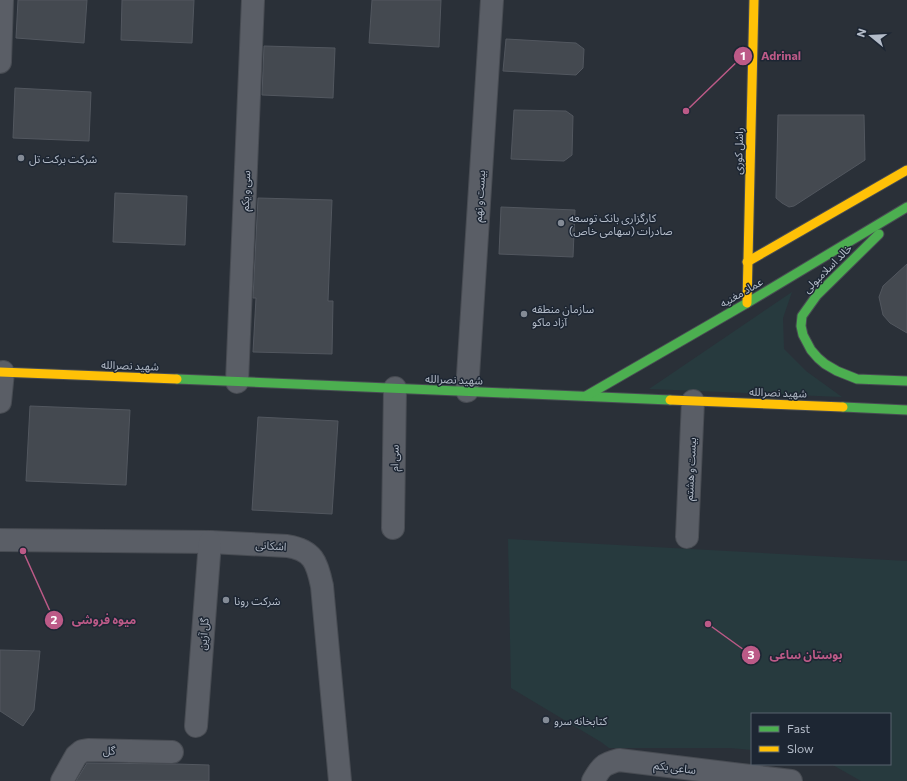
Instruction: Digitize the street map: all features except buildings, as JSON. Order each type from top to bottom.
[{"type":"main road","name":"راشل کوری","points":[[747,303],[754,0]]},
{"type":"main road","name":"عماد مغنیه","points":[[747,262],[907,170]]},
{"type":"main road","name":"عماد مغنیه","points":[[586,396],[747,303],[905,208]]},
{"type":"main road","name":"خالد اسلامبولی","points":[[905,208],[817,295],[802,316],[801,326],[803,335],[811,350],[825,364],[837,371],[857,379],[907,381]]},
{"type":"main road","name":"شهید نصرالله","points":[[2,372],[907,410]]},
{"type":"street","points":[[0,62],[2,0]]},
{"type":"street","name":"سی و یکم","points":[[237,382],[253,0]]},
{"type":"street","name":"بیست و نهم","points":[[467,391],[492,0]]},
{"type":"street","points":[[0,402],[2,372]]},
{"type":"street","name":"سی ام","points":[[393,528],[395,388]]},
{"type":"street","name":"بیست و هشتم","points":[[687,537],[693,401]]},
{"type":"street","name":"اشکانی","points":[[0,540],[210,542],[287,546],[306,552],[316,564],[322,586],[340,781]]},
{"type":"street","name":"گل آزین","points":[[196,726],[210,542]]},
{"type":"street","name":"گل","points":[[62,781],[76,756],[82,751],[172,752]]},
{"type":"street","name":"ساعی یکم","points":[[593,781],[598,772],[608,763],[619,760],[791,781]]},
{"type":"green space","points":[[792,292],[783,318],[784,349],[806,371],[842,397],[649,389]]},
{"type":"green space","points":[[508,539],[907,561],[907,781],[861,781],[833,765],[891,765],[891,713],[751,713],[751,750],[730,748],[609,748],[511,688]]},
{"type":"traffic: fast","points":[[586,396],[747,303],[907,207]]},
{"type":"traffic: fast","points":[[879,234],[817,295],[802,316],[801,326],[803,335],[811,350],[825,364],[837,371],[857,379],[907,381]]},
{"type":"traffic: fast","points":[[177,379],[670,400]]},
{"type":"traffic: fast","points":[[843,407],[907,410]]},
{"type":"traffic: slow","points":[[747,303],[754,0]]},
{"type":"traffic: slow","points":[[747,262],[907,170]]},
{"type":"traffic: slow","points":[[0,372],[177,379]]},
{"type":"traffic: slow","points":[[670,400],[843,407]]},
{"type":"place","name":"Adrinal","points":[[686,111]]},
{"type":"place","name":"شرکت برکت تل","points":[[21,158]]},
{"type":"place","name":"کارگزاری بانک توسعه صادرات (سهامی خاص)","points":[[561,223]]},
{"type":"place","name":"سازمان منطقه آزاد ماکو","points":[[524,314]]},
{"type":"place","name":"میوه فروشی","points":[[23,551]]},
{"type":"place","name":"شرکت رونا","points":[[226,600]]},
{"type":"place","name":"بوستان ساعی","points":[[708,624]]},
{"type":"place","name":"کتابخانه سرو","points":[[546,720]]}]
